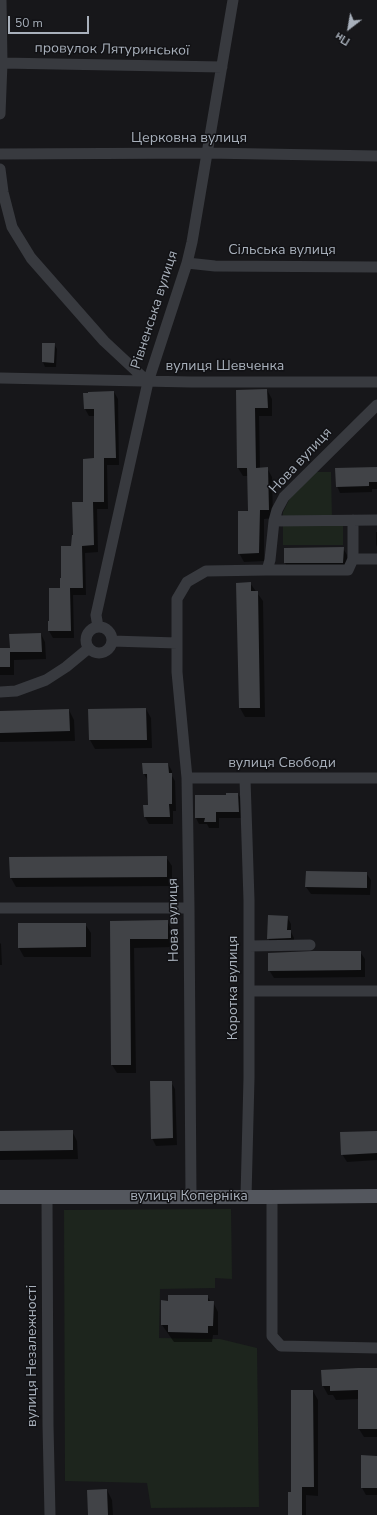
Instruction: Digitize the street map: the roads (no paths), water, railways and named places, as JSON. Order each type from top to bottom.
[{"type":"main road","name":"вулиця Коперніка","points":[[0,1196],[377,1196]]},
{"type":"street","points":[[0,114],[2,64],[1,0]]},
{"type":"street","name":"Рівненська вулиця","points":[[98,627],[96,615],[148,382],[187,263],[233,0]]},
{"type":"street","name":"провулок Лятуринської","points":[[2,64],[222,67]]},
{"type":"street","name":"Церковна вулиця","points":[[0,154],[207,153],[377,156]]},
{"type":"street","points":[[0,169],[3,192],[12,227],[31,258],[104,341],[148,382]]},
{"type":"street","name":"Сільська вулиця","points":[[187,263],[215,266],[377,267]]},
{"type":"street","name":"вулиця Шевченка","points":[[0,378],[148,382],[377,382]]},
{"type":"street","name":"Нова вулиця","points":[[190,1197],[190,908],[187,778],[177,672],[177,599],[187,582],[206,571],[267,570],[270,560],[274,521],[277,510],[284,497],[377,405]]},
{"type":"street","points":[[267,570],[348,570],[353,559],[353,520]]},
{"type":"street","points":[[274,521],[377,520]]},
{"type":"street","points":[[353,559],[377,560]]},
{"type":"street","points":[[98,627],[102,627],[110,631],[112,635],[112,642],[110,647],[104,652],[96,652],[89,648],[87,644],[87,635],[90,631],[98,627]]},
{"type":"street","points":[[112,642],[177,643]]},
{"type":"street","points":[[0,692],[16,691],[46,680],[66,667],[89,648]]},
{"type":"street","name":"вулиця Свободи","points":[[187,778],[377,778]]},
{"type":"street","name":"Коротка вулиця","points":[[245,779],[249,946],[249,1078],[246,1197]]},
{"type":"street","points":[[0,908],[190,908]]},
{"type":"street","points":[[249,946],[310,945]]},
{"type":"street","points":[[249,991],[377,991]]},
{"type":"street","name":"вулиця Незалежності","points":[[47,1197],[50,1515]]},
{"type":"street","points":[[272,1197],[272,1336],[281,1346],[377,1348]]}]
